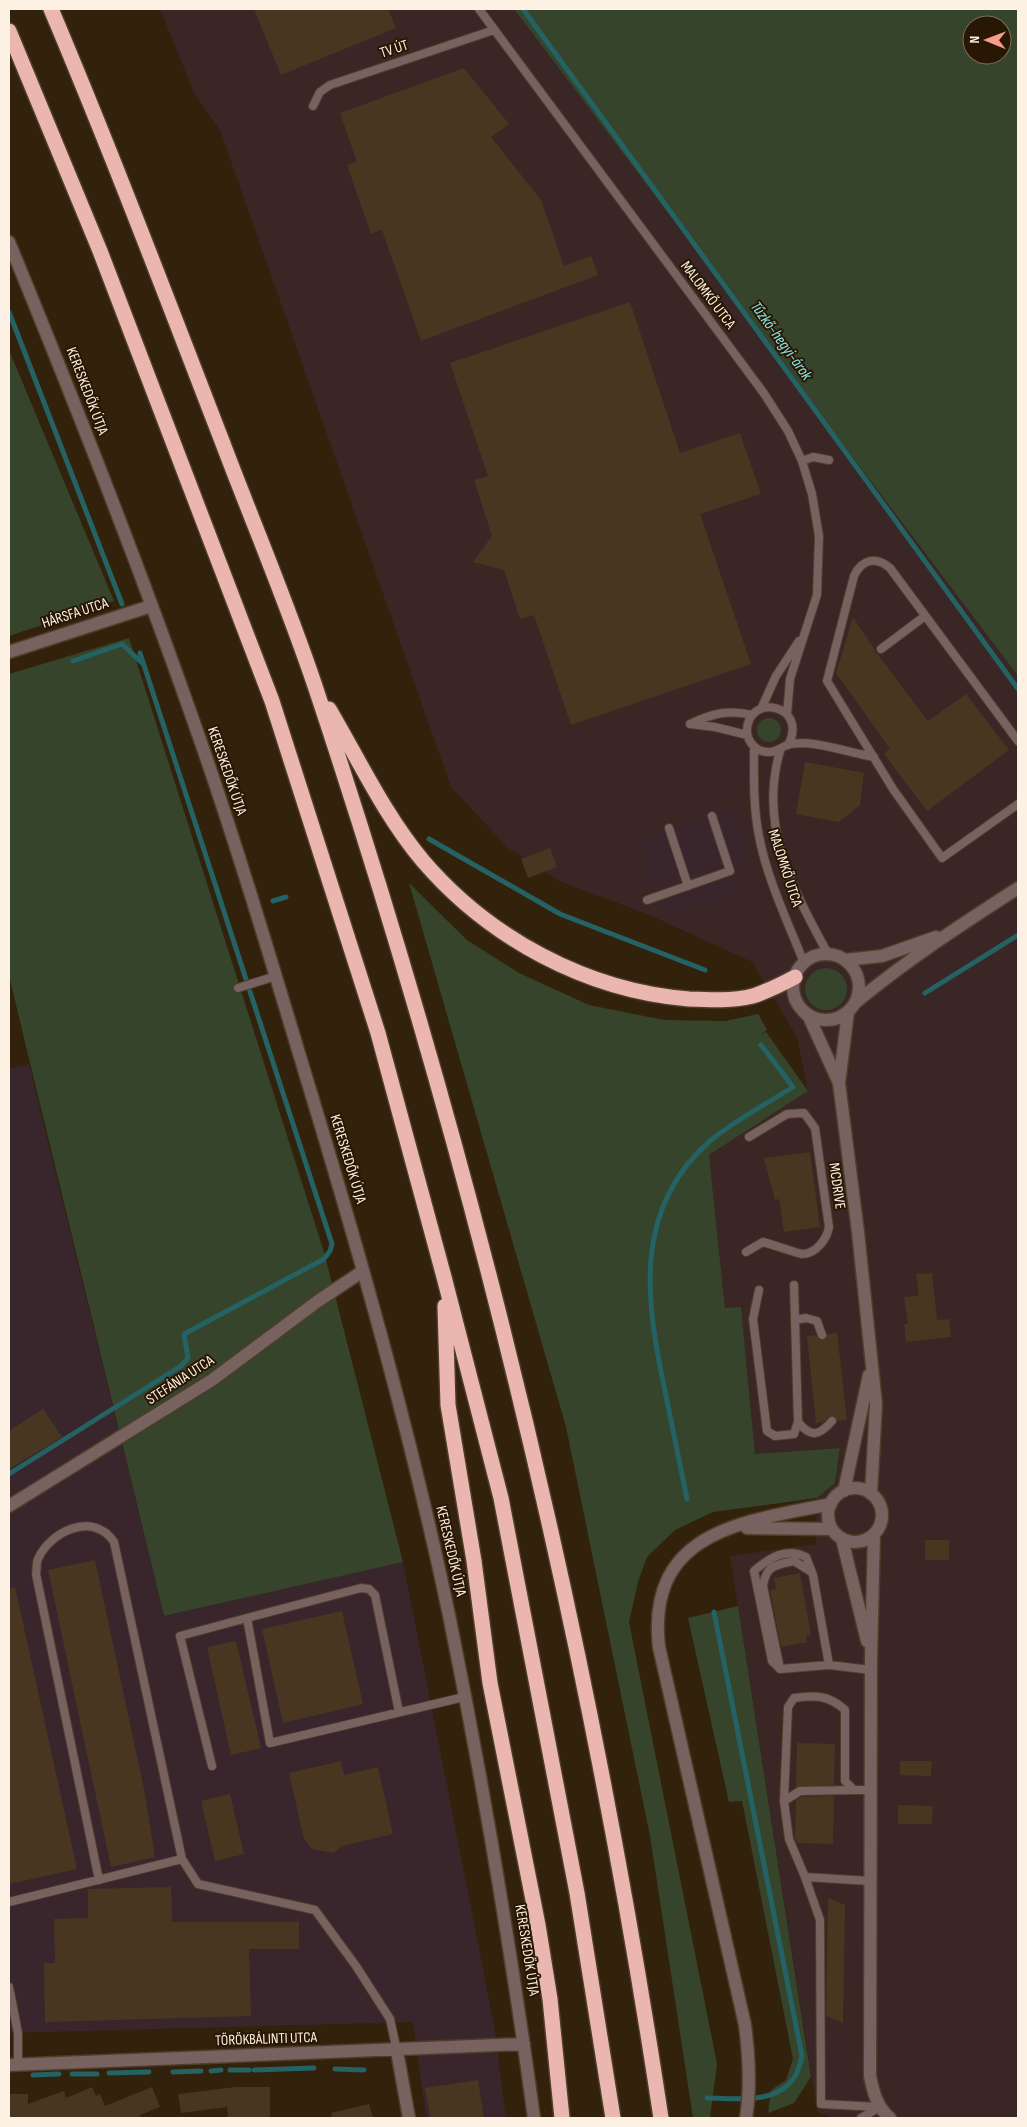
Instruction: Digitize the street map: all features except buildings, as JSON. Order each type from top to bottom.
[{"type":"highway","points":[[50,9],[105,137],[315,685],[420,1022],[514,1372],[570,1623],[613,1838],[661,2118]]},
{"type":"highway","points":[[9,32],[100,250],[272,701],[378,1033],[444,1277],[500,1498],[532,1651],[577,1894],[613,2118]]},
{"type":"highway","points":[[315,685],[393,820],[423,861],[478,915],[536,953],[603,982],[670,997],[730,999],[753,996],[795,977]]},
{"type":"highway","points":[[444,1277],[448,1405],[474,1560],[490,1683],[538,1925],[550,1999],[562,2118]]},
{"type":"street","name":"KERESKEDŐK ÚTJA","points":[[9,242],[70,391],[202,745],[276,976],[363,1271],[427,1518],[464,1697],[509,1937],[534,2118]]},
{"type":"street","name":"HÁRSFA UTCA","points":[[9,652],[151,606]]},
{"type":"street","points":[[804,1012],[814,1018],[826,1020],[838,1018],[889,975],[950,932],[1018,888]]},
{"type":"street","points":[[844,960],[882,956],[950,932]]},
{"type":"street","points":[[839,1083],[809,1017],[794,996],[795,977],[804,964],[815,956],[828,954],[844,960],[853,968],[858,980],[859,992],[852,1008],[839,1083],[876,1404],[871,1494]]},
{"type":"street","name":"STEFÁNIA UTCA","points":[[9,1506],[212,1380],[318,1301],[363,1271]]},
{"type":"street","points":[[844,1491],[872,1363]]},
{"type":"street","points":[[842,1539],[859,1542],[874,1534],[879,1527],[882,1512],[880,1505],[871,1494],[856,1489],[844,1491],[837,1496],[828,1512],[832,1529],[842,1539],[871,1664]]},
{"type":"street","points":[[745,2116],[749,2056],[745,2024],[659,1647],[656,1622],[660,1596],[668,1576],[681,1558],[711,1536],[727,1529],[831,1504]]},
{"type":"street","points":[[727,1529],[772,1527],[832,1529]]},
{"type":"street","points":[[874,1534],[871,1664],[870,2076],[874,2095],[880,2107],[890,2118]]},
{"type":"street","name":"TÖRÖKBÁLINTI UTCA","points":[[14,2065],[397,2051],[524,2044]]},
{"type":"street","points":[[397,2051],[409,2118]]},
{"type":"lane","name":"MALOMKŐ UTCA","points":[[479,9],[763,392],[788,431],[802,461],[817,516],[820,554],[818,594],[790,679],[787,714]]},
{"type":"lane","name":"TV ÚT","points":[[313,106],[320,92],[330,84],[494,30]]},
{"type":"lane","points":[[802,461],[813,457],[829,460]]},
{"type":"lane","points":[[1018,741],[884,562],[871,560],[858,566],[827,681],[874,757],[942,858],[1018,804]]},
{"type":"lane","points":[[880,649],[925,616]]},
{"type":"lane","name":"MALOMKŐ UTCA","points":[[762,707],[776,676],[804,633]]},
{"type":"lane","points":[[762,707],[776,707],[787,714],[793,725],[793,736],[788,745],[780,751],[766,753],[754,747],[747,735],[747,724],[752,715],[762,707]]},
{"type":"lane","points":[[747,735],[715,727],[690,724],[711,714],[736,711],[752,715]]},
{"type":"lane","points":[[793,736],[806,743],[874,757]]},
{"type":"lane","points":[[788,745],[806,743]]},
{"type":"lane","name":"MALOMKŐ UTCA","points":[[754,747],[754,803],[759,837],[766,865],[804,964]]},
{"type":"lane","name":"MALOMKŐ UTCA","points":[[780,751],[773,786],[773,809],[778,847],[789,878],[828,954]]},
{"type":"lane","points":[[647,900],[730,872],[712,816]]},
{"type":"lane","points":[[669,828],[688,886]]},
{"type":"lane","points":[[238,988],[276,976]]},
{"type":"lane","name":"MCDRIVE","points":[[746,1252],[763,1242],[802,1254],[817,1248],[828,1236],[829,1227],[815,1128],[804,1112],[787,1114],[749,1137]]},
{"type":"lane","points":[[759,1290],[753,1319],[767,1431],[776,1436],[794,1434],[798,1422],[794,1285]]},
{"type":"lane","points":[[795,1320],[806,1318],[817,1321],[822,1334]]},
{"type":"lane","points":[[798,1422],[806,1432],[814,1434],[824,1431],[832,1421]]},
{"type":"lane","points":[[99,1880],[36,1574],[38,1560],[46,1546],[64,1533],[86,1525],[100,1528],[114,1542],[182,1859],[198,1884],[315,1910],[356,1966],[390,2019],[397,2051]]},
{"type":"lane","points":[[829,1665],[813,1574],[806,1557],[798,1553],[770,1557],[754,1571],[772,1661],[780,1669],[871,1664]]},
{"type":"lane","points":[[212,1766],[180,1636],[361,1588],[369,1590],[375,1596],[399,1712]]},
{"type":"lane","points":[[247,1618],[270,1743],[464,1697]]},
{"type":"lane","points":[[854,1790],[845,1781],[844,1710],[834,1700],[809,1696],[794,1698],[788,1707],[784,1801],[789,1839],[820,1920],[820,2104],[880,2107]]},
{"type":"lane","points":[[784,1801],[800,1791],[871,1790]]},
{"type":"lane","points":[[9,1902],[182,1859]]},
{"type":"lane","points":[[805,1877],[870,1881]]},
{"type":"lane","points":[[9,1987],[18,2033],[14,2065]]},
{"type":"lane","points":[[861,2118],[880,2107]]},
{"type":"shaded area","points":[[160,9],[514,9],[1018,676],[1018,2118],[834,2118],[817,2112],[730,1556],[816,1544],[817,1498],[835,1483],[840,1448],[755,1454],[741,1307],[725,1309],[709,1155],[808,1091],[797,1037],[752,962],[647,914],[559,881],[507,847],[451,787],[220,130],[194,93]]},
{"type":"shaded area","points":[[732,807],[749,863],[736,868],[732,878],[736,887],[728,897],[670,914],[661,908],[639,840]]},
{"type":"shaded area","points":[[29,1064],[164,1616],[403,1562],[494,2025],[506,2118],[426,2118],[413,2022],[9,2033],[9,1069]]},
{"type":"green space","points":[[514,9],[1018,9],[1018,676]]},
{"type":"green space","points":[[9,350],[114,601],[9,636]]},
{"type":"green space","points":[[129,638],[324,1252],[403,1562],[164,1616],[9,976],[9,674]]},
{"type":"green space","points":[[769,718],[778,721],[781,730],[778,739],[769,742],[760,739],[757,730],[760,721]]},
{"type":"green space","points":[[409,883],[467,940],[519,973],[589,1005],[664,1020],[725,1021],[758,1014],[767,1030],[760,1035],[766,1032],[808,1091],[709,1155],[725,1308],[741,1307],[755,1454],[840,1448],[835,1483],[817,1498],[713,1512],[675,1530],[647,1557],[638,1582],[629,1622],[717,2064],[710,2118],[693,2118],[650,1836],[566,1427]]},
{"type":"green space","points":[[830,968],[838,971],[844,977],[847,989],[844,1001],[838,1007],[822,1010],[814,1007],[808,1001],[805,985],[808,977],[814,971]]},
{"type":"green space","points":[[738,1606],[811,2077],[794,2103],[768,2113],[771,2090],[786,2080],[793,2059],[742,1801],[729,1802],[688,1618]]},
{"type":"waterway","name":"Tűzkő-hegyi-árok","points":[[523,9],[1018,689]]},
{"type":"waterway","points":[[9,312],[122,604]]},
{"type":"waterway","points":[[73,661],[122,644],[142,663]]},
{"type":"waterway","points":[[9,1474],[181,1366],[188,1358],[184,1334],[324,1259],[330,1251],[332,1244],[140,653]]},
{"type":"waterway","points":[[429,839],[560,914],[705,970]]},
{"type":"waterway","points":[[273,901],[286,897]]},
{"type":"waterway","points":[[925,993],[1018,935]]},
{"type":"waterway","points":[[687,1499],[653,1324],[650,1290],[651,1258],[656,1226],[667,1196],[685,1168],[710,1141],[739,1120],[793,1087],[761,1045]]},
{"type":"waterway","points":[[707,2098],[742,2099],[776,2093],[786,2087],[794,2078],[802,2056],[714,1612]]},
{"type":"waterway","points":[[254,2070],[314,2068]]},
{"type":"waterway","points":[[335,2069],[364,2070]]},
{"type":"waterway","points":[[211,2071],[221,2070]]},
{"type":"waterway","points":[[230,2070],[249,2070]]},
{"type":"waterway","points":[[173,2072],[201,2071]]},
{"type":"waterway","points":[[109,2073],[149,2072]]},
{"type":"waterway","points":[[33,2075],[59,2074]]},
{"type":"waterway","points":[[72,2074],[97,2074]]}]
